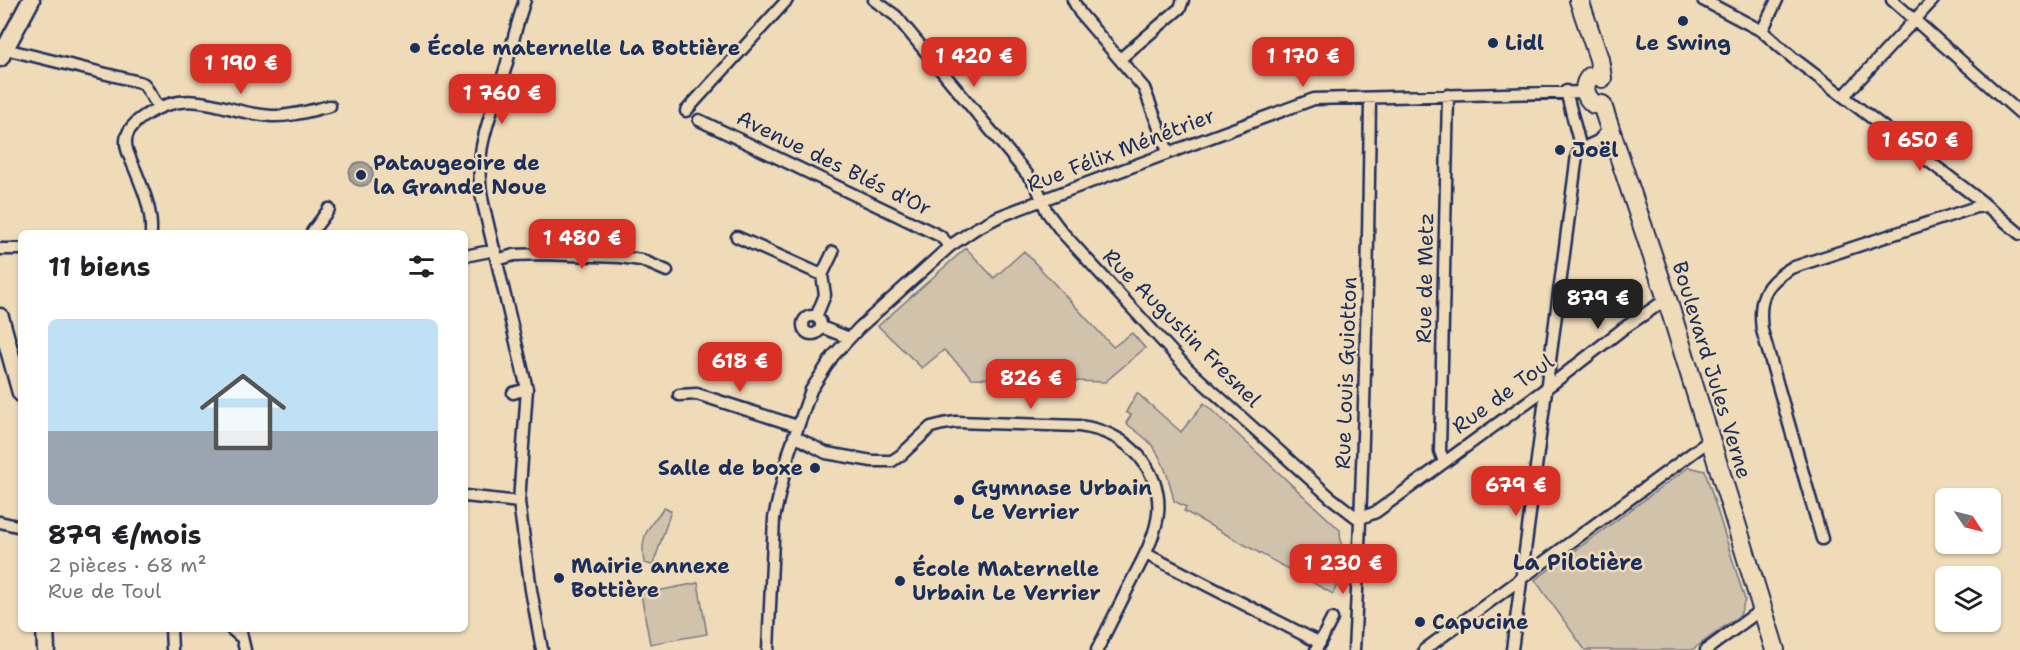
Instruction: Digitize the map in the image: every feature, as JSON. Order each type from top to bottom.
[{"type":"main road","points":[[1570,0],[1592,82]]},
{"type":"main road","points":[[1579,0],[1599,59],[1592,82]]},
{"type":"main road","name":"Boulevard Jules Verne","points":[[1592,82],[1607,84],[1610,92],[1607,101],[1602,105],[1667,299],[1775,650]]},
{"type":"street","points":[[31,0],[2,54],[139,81],[144,84],[159,108]]},
{"type":"street","points":[[525,0],[479,156],[479,186],[527,389],[519,502],[542,650]]},
{"type":"street","points":[[686,111],[786,0]]},
{"type":"street","name":"Rue Augustin Fresnel","points":[[874,0],[896,16],[1036,185],[1047,212],[1062,232],[1188,369],[1330,497],[1356,517],[1361,518]]},
{"type":"street","points":[[1073,0],[1080,13],[1144,88],[1168,152]]},
{"type":"street","points":[[1120,59],[1180,8],[1183,0]]},
{"type":"street","points":[[1703,0],[1762,31],[1793,58],[1987,206],[2018,226]]},
{"type":"street","points":[[1762,31],[1777,0]]},
{"type":"street","points":[[1892,0],[2020,113]]},
{"type":"street","points":[[1844,96],[1933,0]]},
{"type":"street","name":"Rue Félix Ménétrier","points":[[768,650],[774,518],[781,484],[805,402],[833,356],[849,338],[950,246],[990,221],[1168,152],[1314,99],[1566,91],[1592,82]]},
{"type":"street","points":[[1566,91],[1581,149]]},
{"type":"street","name":"Rue de Metz","points":[[1444,462],[1440,451],[1448,95]]},
{"type":"street","name":"Rue Louis Guiotton","points":[[1354,650],[1361,518],[1368,283],[1370,98]]},
{"type":"street","points":[[152,230],[150,211],[126,141],[136,122],[159,108],[173,103],[199,102],[272,116],[330,106]]},
{"type":"street","name":"Avenue des Blés d'Or","points":[[699,120],[940,236],[950,246]]},
{"type":"street","points":[[1512,650],[1577,155],[1581,149],[1598,141],[1610,128]]},
{"type":"street","points":[[1822,539],[1762,330],[1760,314],[1762,299],[1776,277],[1791,268],[1976,207],[1987,206]]},
{"type":"street","points":[[313,230],[329,209]]},
{"type":"street","points":[[737,237],[822,275]]},
{"type":"street","points":[[0,249],[18,249]]},
{"type":"street","points":[[833,252],[822,275],[825,296],[818,322],[849,338]]},
{"type":"street","points":[[468,256],[543,254],[620,257],[642,260],[668,271]]},
{"type":"street","name":"Rue de Toul","points":[[1361,518],[1376,512],[1624,328],[1667,299]]},
{"type":"street","points":[[0,317],[18,382]]},
{"type":"street","points":[[513,393],[527,389]]},
{"type":"street","points":[[680,395],[697,394],[796,431],[826,453],[872,461],[892,461],[931,428],[943,424],[1092,427],[1120,439],[1134,450],[1150,473],[1157,492],[1157,529],[1097,650]]},
{"type":"street","points":[[1424,650],[1710,440]]},
{"type":"street","points":[[468,496],[519,502]]},
{"type":"street","points":[[0,522],[18,526]]},
{"type":"street","points":[[1146,554],[1318,646],[1332,619]]},
{"type":"street","points":[[1706,650],[1762,609]]},
{"type":"street","points":[[45,632],[46,650]]},
{"type":"street","points":[[171,632],[172,650]]},
{"type":"street","points":[[241,633],[245,650]]},
{"type":"shaded area","name":"Pataugeoire de la Grande Noue","points":[[361,162],[370,165],[373,174],[370,183],[361,186],[352,183],[349,174],[352,165]]},
{"type":"shaded area","points":[[966,248],[994,278],[1024,251],[1113,347],[1132,333],[1145,348],[1105,382],[972,378],[944,350],[922,368],[878,326]]},
{"type":"shaded area","points":[[1137,393],[1181,432],[1204,403],[1340,530],[1343,570],[1333,594],[1184,511],[1186,507],[1174,501],[1166,471],[1156,450],[1126,423],[1131,415],[1126,412]]},
{"type":"shaded area","points":[[1689,467],[1705,471],[1745,600],[1740,615],[1692,650],[1585,650],[1535,580]]},
{"type":"shaded area","points":[[664,508],[671,511],[653,565],[644,563],[643,546],[646,533]]},
{"type":"shaded area","points":[[698,583],[707,634],[650,644],[641,594]]},
{"type":"place","name":"Le Swing","points":[[1683,21]]},
{"type":"place","name":"Lidl","points":[[1493,43]]},
{"type":"place","name":"École maternelle La Bottière","points":[[415,48]]},
{"type":"place","name":"Joël","points":[[1560,150]]},
{"type":"place","name":"Pataugeoire de la Grande Noue","points":[[361,175]]},
{"type":"place","name":"Salle de boxe","points":[[815,468]]},
{"type":"place","name":"Gymnase Urbain Le Verrier","points":[[959,500]]},
{"type":"place","name":"Mairie annexe Bottière","points":[[559,578]]},
{"type":"place","name":"École Maternelle Urbain Le Verrier","points":[[900,581]]},
{"type":"place","name":"Capucine","points":[[1420,622]]},
{"type":"district","name":"La Pilotière","points":[[1578,562]]}]
